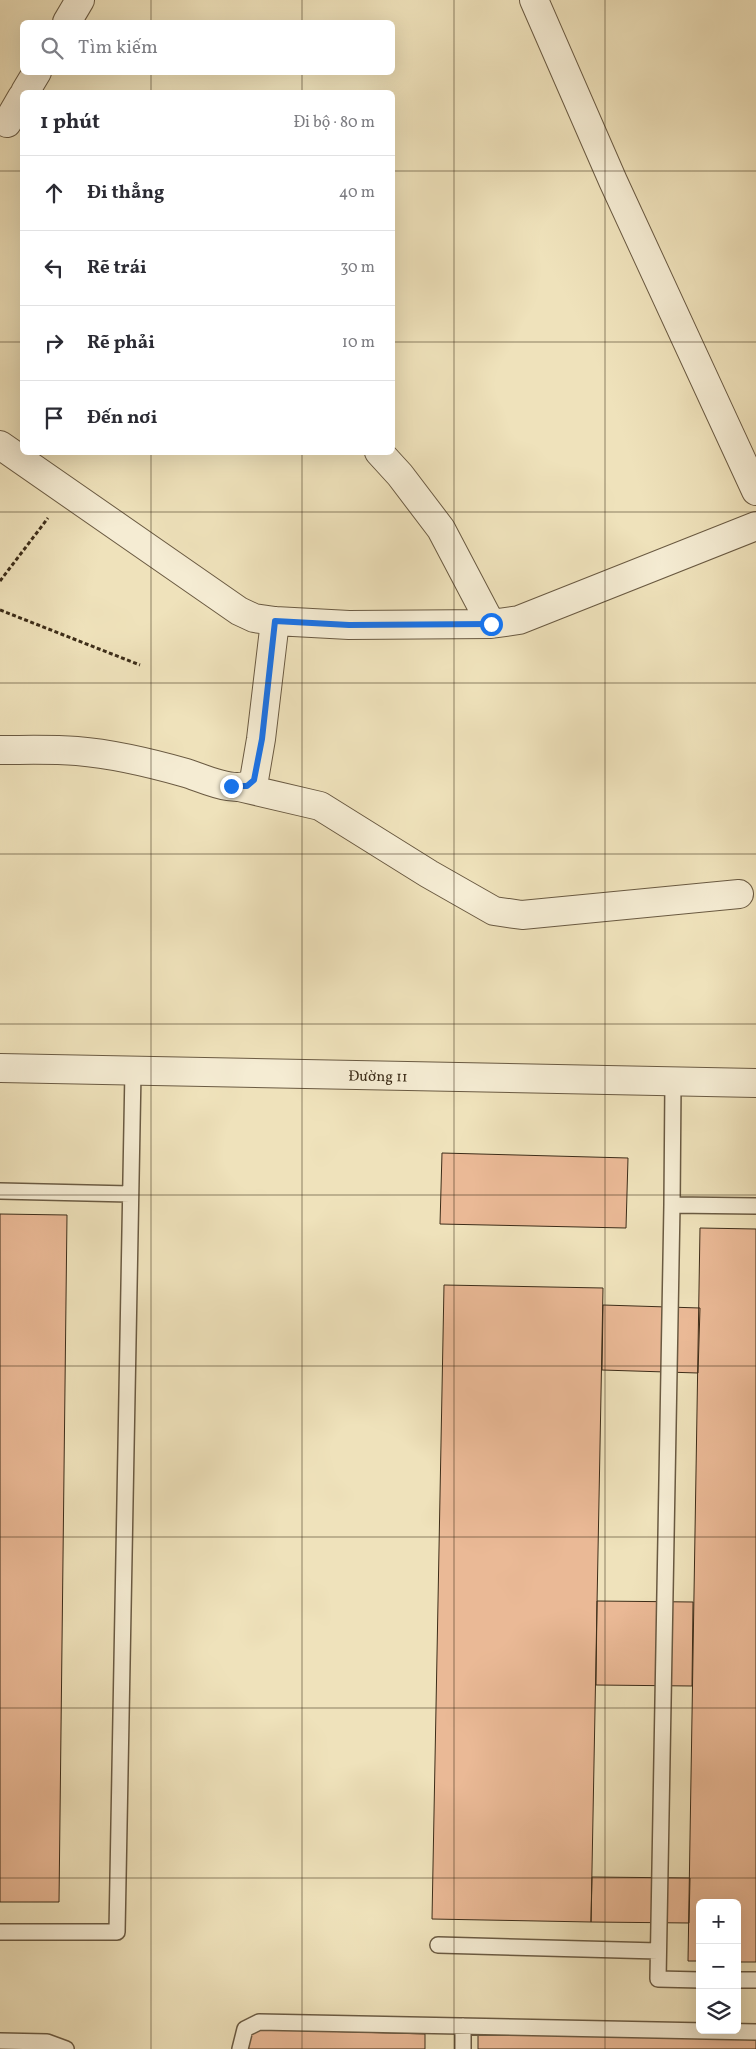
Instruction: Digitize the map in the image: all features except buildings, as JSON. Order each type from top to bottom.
[{"type":"street","points":[[68,20],[80,0]]},
{"type":"street","points":[[534,0],[613,182],[756,491]]},
{"type":"street","points":[[26,90],[35,75]]},
{"type":"street","points":[[10,126],[20,102]]},
{"type":"street","points":[[0,445],[239,611],[254,618],[275,621],[349,625],[491,624],[519,620],[756,526]]},
{"type":"street","points":[[381,455],[400,475],[441,529],[491,624]]},
{"type":"street","points":[[240,787],[247,786],[254,780],[262,739],[275,621]]},
{"type":"street","points":[[0,750],[76,751],[109,755],[320,806],[429,874],[494,911],[522,915],[739,894]]},
{"type":"street","name":"Đường 11","points":[[0,1068],[756,1083]]},
{"type":"lane","points":[[0,1932],[117,1932],[133,1071]]},
{"type":"lane","points":[[672,1082],[672,1205],[658,1980],[696,1980]]},
{"type":"lane","points":[[0,1191],[130,1194]]},
{"type":"lane","points":[[672,1205],[756,1206]]},
{"type":"lane","points":[[438,1945],[658,1951]]},
{"type":"lane","points":[[741,1980],[756,1980]]},
{"type":"lane","points":[[240,2049],[245,2029],[259,2022],[756,2032]]},
{"type":"lane","points":[[463,2026],[463,2049]]},
{"type":"lane","points":[[0,2041],[47,2042],[66,2049]]},
{"type":"path","points":[[0,581],[48,518]]},
{"type":"path","points":[[0,610],[140,665]]},
{"type":"route","points":[[231,786],[247,786],[254,780],[262,739],[275,621],[349,625],[491,624]]}]
